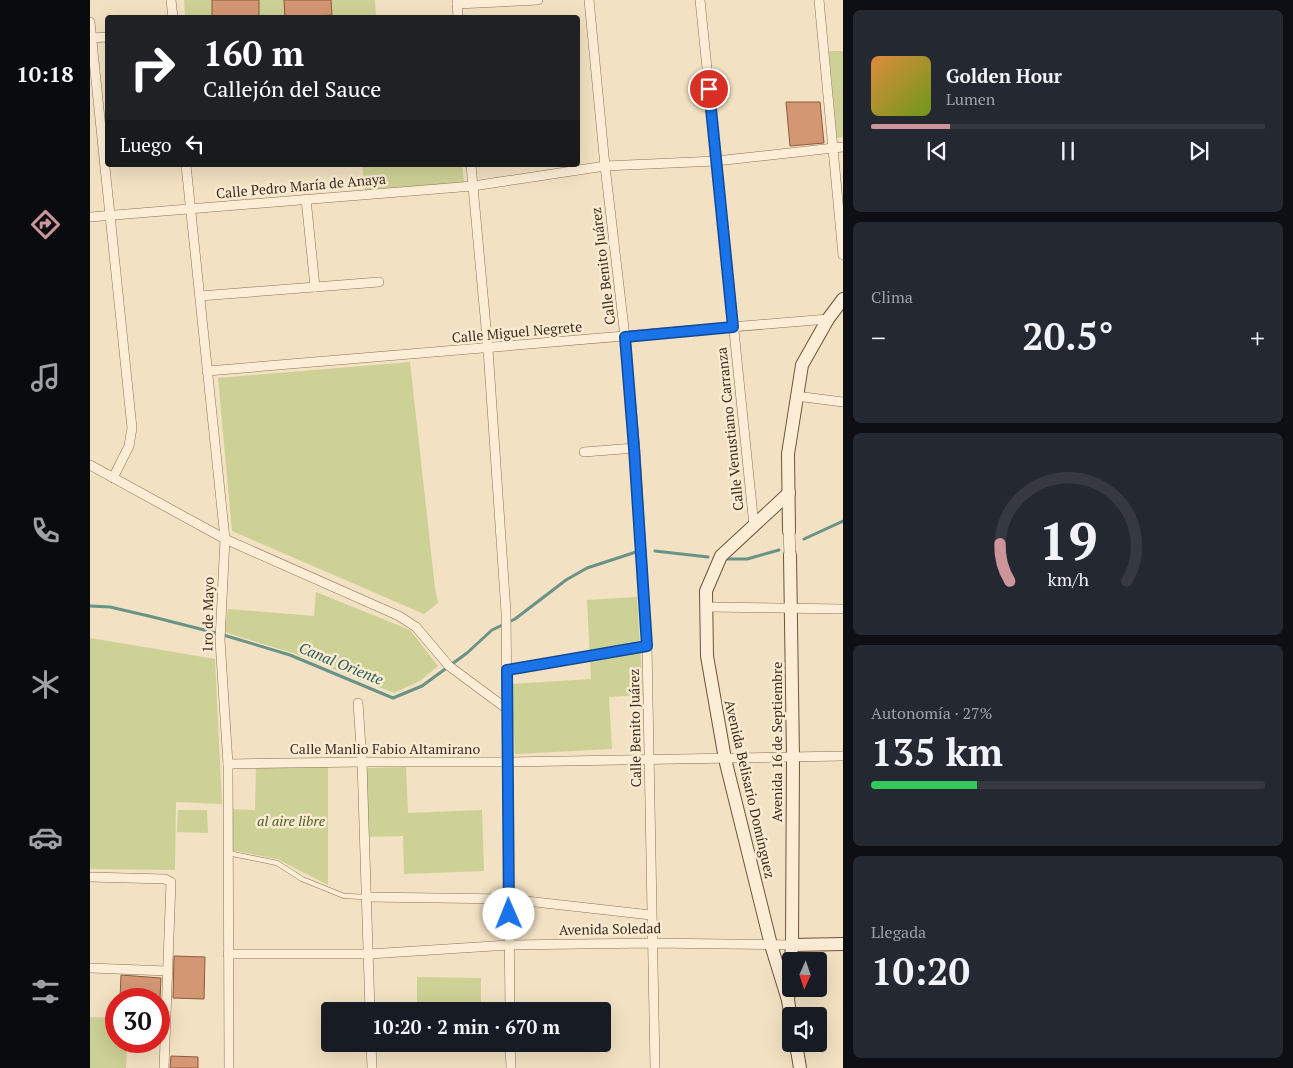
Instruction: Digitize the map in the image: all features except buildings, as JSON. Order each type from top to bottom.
[{"type":"main road","points":[[789,531],[788,454],[802,365],[828,319],[843,299]]},
{"type":"main road","name":"Avenida Belisario Domínguez","points":[[788,1000],[771,945],[725,759],[707,656],[706,591],[721,556],[789,493]]},
{"type":"main road","name":"Avenida 16 de Septiembre","points":[[789,1007],[792,945],[790,555]]},
{"type":"main road","name":"Avenida Soledad","points":[[792,945],[843,944]]},
{"type":"main road","points":[[797,1052],[800,1068]]},
{"type":"street","points":[[171,0],[173,15]]},
{"type":"street","points":[[458,15],[457,2],[538,0]]},
{"type":"street","name":"Calle Benito Juárez","points":[[589,0],[605,166],[625,337],[647,646],[655,1068]]},
{"type":"street","name":"Calle Venustiano Carranza","points":[[700,0],[754,526]]},
{"type":"street","points":[[819,0],[843,255]]},
{"type":"street","points":[[90,22],[132,428],[129,446],[113,478]]},
{"type":"street","points":[[91,38],[105,37]]},
{"type":"street","name":"Calle Pedro María de Anaya","points":[[90,217],[473,186],[605,166],[716,161],[843,147]]},
{"type":"street","name":"1ro de Mayo","points":[[186,167],[225,539],[220,640],[228,764],[229,1068]]},
{"type":"street","points":[[471,167],[488,349],[506,612],[510,1002]]},
{"type":"street","points":[[306,199],[315,287]]},
{"type":"street","points":[[200,296],[379,282]]},
{"type":"street","name":"Calle Miguel Negrete","points":[[208,371],[828,319]]},
{"type":"street","points":[[796,396],[843,402]]},
{"type":"street","points":[[584,452],[634,448]]},
{"type":"street","points":[[90,465],[225,539],[399,616],[416,627],[449,666],[507,709]]},
{"type":"street","points":[[789,531],[790,555]]},
{"type":"street","points":[[706,607],[843,610]]},
{"type":"street","points":[[507,670],[647,646]]},
{"type":"street","points":[[358,704],[362,762],[370,1002]]},
{"type":"street","name":"Calle Manlio Fabio Altamirano","points":[[228,764],[507,762],[843,756]]},
{"type":"street","points":[[90,877],[165,880],[171,882],[164,1068]]},
{"type":"street","points":[[367,897],[508,899],[651,915]]},
{"type":"street","name":"Avenida Soledad","points":[[228,954],[369,954],[509,945],[652,943],[792,945]]},
{"type":"street","points":[[90,968],[168,971]]},
{"type":"street","points":[[371,1052],[372,1068]]},
{"type":"street","points":[[510,1052],[511,1068]]},
{"type":"lane","points":[[228,853],[277,863],[302,879],[344,896],[367,897]]},
{"type":"green space","points":[[184,0],[375,0],[376,15],[185,15]]},
{"type":"green space","points":[[829,51],[843,51],[843,137],[837,138]]},
{"type":"green space","points":[[362,167],[462,167],[464,183],[365,191]]},
{"type":"green space","points":[[410,362],[438,603],[424,614],[232,531],[218,378]]},
{"type":"green space","points":[[316,592],[410,630],[438,666],[420,681],[394,693],[293,653],[224,632],[228,609],[314,616]]},
{"type":"green space","points":[[637,597],[643,695],[609,697],[612,749],[515,754],[511,684],[591,679],[587,600]]},
{"type":"green space","points":[[90,638],[215,659],[222,804],[176,802],[175,870],[90,869]]},
{"type":"green space","name":"al aire libre","points":[[256,765],[328,766],[328,885],[277,859],[231,850],[231,809],[255,810]]},
{"type":"green space","points":[[406,767],[408,813],[482,810],[484,871],[404,874],[403,836],[369,837],[366,768]]},
{"type":"green space","points":[[178,810],[207,810],[208,833],[177,832]]},
{"type":"green space","points":[[417,977],[481,978],[481,1002],[417,1002]]},
{"type":"green space","points":[[90,1017],[105,1018],[105,1053],[127,1053],[126,1068],[90,1068]]},
{"type":"waterway","name":"Canal Oriente","points":[[804,539],[843,521]]},
{"type":"waterway","name":"Canal Oriente","points":[[725,559],[747,559],[779,550]]},
{"type":"waterway","name":"Canal Oriente","points":[[655,551],[708,557]]},
{"type":"waterway","name":"Canal Oriente","points":[[90,606],[110,607],[153,617],[220,634],[290,655],[393,698],[422,686],[467,653],[492,630],[515,619],[566,580],[587,568],[636,552]]},
{"type":"route","points":[[509,914],[507,670],[647,646],[625,337],[733,327],[709,89]]}]
